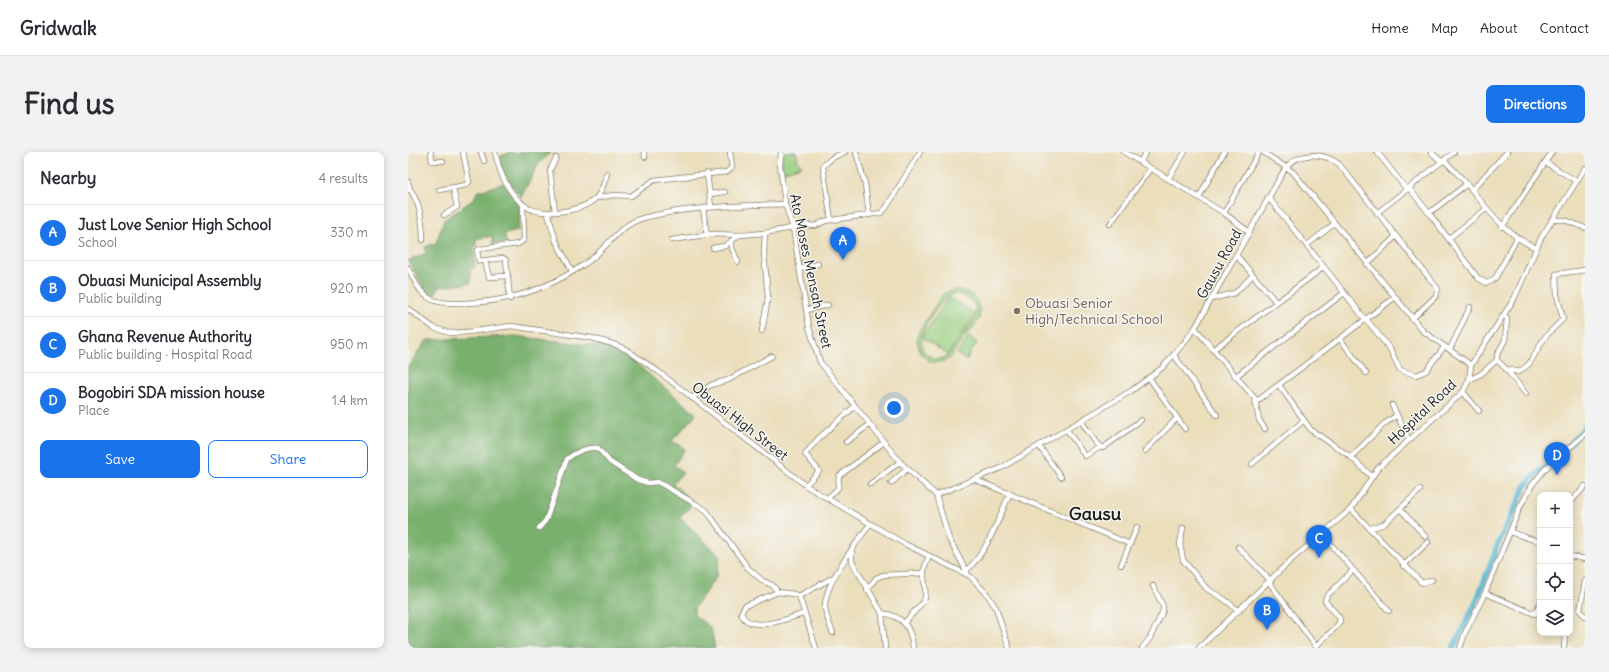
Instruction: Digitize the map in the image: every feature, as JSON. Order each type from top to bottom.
[{"type":"street","points":[[431,152],[432,161],[444,161]]},
{"type":"street","points":[[439,190],[466,185],[468,182],[463,152]]},
{"type":"street","points":[[481,152],[484,161]]},
{"type":"street","points":[[495,152],[498,166],[504,179],[523,205],[530,209],[548,214],[580,206],[596,198],[614,195],[631,196],[654,180],[730,170],[732,167],[730,152]]},
{"type":"street","name":"Ato Moses Mensah Street","points":[[781,152],[780,165],[785,204],[793,228],[806,310],[815,350],[820,362],[900,462],[936,495]]},
{"type":"street","points":[[831,220],[823,166],[825,162],[842,152]]},
{"type":"street","points":[[856,152],[865,184],[869,215]]},
{"type":"street","points":[[672,240],[707,235],[765,233],[815,226],[831,220],[881,213],[886,208],[920,152]]},
{"type":"street","points":[[1124,152],[1150,169],[1199,197],[1249,232]]},
{"type":"street","points":[[1140,162],[1146,152]]},
{"type":"street","points":[[1168,179],[1185,152]]},
{"type":"street","points":[[1199,197],[1224,152]]},
{"type":"street","points":[[1224,214],[1259,152]]},
{"type":"street","points":[[1263,152],[1294,172],[1334,224],[1422,331],[1471,365],[1514,299],[1536,248],[1551,220],[1585,168]]},
{"type":"street","name":"Gausu Road","points":[[936,495],[976,480],[1001,468],[1067,430],[1150,378],[1174,356],[1195,328],[1286,167],[1292,160],[1300,155],[1318,152],[1324,154],[1339,164],[1438,289],[1436,296],[1412,320]]},
{"type":"street","points":[[1377,152],[1429,213],[1472,272],[1486,283],[1492,281],[1496,277],[1517,238]]},
{"type":"street","points":[[1431,152],[1467,184],[1502,227],[1517,238],[1536,248]]},
{"type":"street","points":[[1377,213],[1454,152]]},
{"type":"street","points":[[1472,190],[1507,152]]},
{"type":"street","points":[[1502,227],[1552,152]]},
{"type":"street","points":[[555,212],[550,170],[556,158]]},
{"type":"street","points":[[1545,162],[1576,181]]},
{"type":"street","points":[[1110,224],[1150,169]]},
{"type":"street","points":[[596,198],[601,190],[607,173]]},
{"type":"street","points":[[707,173],[711,208]]},
{"type":"street","points":[[408,182],[409,189],[416,198],[423,226],[423,240]]},
{"type":"street","points":[[1429,213],[1467,184]]},
{"type":"street","points":[[444,215],[456,207],[454,188]]},
{"type":"street","points":[[709,194],[725,192]]},
{"type":"street","points":[[1268,197],[1390,349],[1400,370],[1416,375],[1426,371],[1444,346]]},
{"type":"street","points":[[408,268],[422,291],[428,297],[437,302],[449,304],[510,299],[537,290],[594,258],[620,231],[635,221],[643,218],[711,208],[785,204]]},
{"type":"street","points":[[510,299],[506,259],[485,261],[478,260],[478,250],[518,244],[524,240],[523,205]]},
{"type":"street","points":[[703,209],[707,235]]},
{"type":"street","points":[[1448,238],[1486,209]]},
{"type":"street","points":[[548,214],[556,241],[572,271]]},
{"type":"street","points":[[1551,220],[1565,220],[1585,228]]},
{"type":"street","points":[[1306,245],[1334,224]]},
{"type":"street","points":[[762,331],[768,298],[764,252],[765,233]]},
{"type":"street","points":[[713,248],[725,246],[739,235]]},
{"type":"street","points":[[1367,264],[1396,236]]},
{"type":"street","points":[[732,240],[732,248],[738,262]]},
{"type":"street","points":[[1236,255],[1276,302]]},
{"type":"street","points":[[485,261],[489,277],[508,276]]},
{"type":"street","points":[[800,269],[818,264]]},
{"type":"street","points":[[1214,349],[1324,267]]},
{"type":"street","points":[[1506,368],[1514,372],[1523,370],[1532,360],[1550,332],[1563,319],[1557,295],[1556,274],[1585,270]]},
{"type":"street","points":[[1211,300],[1235,293],[1253,275]]},
{"type":"street","points":[[1235,377],[1344,293]]},
{"type":"street","points":[[1255,400],[1259,400],[1394,298]]},
{"type":"street","points":[[806,310],[828,306]]},
{"type":"street","points":[[1450,349],[1470,307]]},
{"type":"street","name":"Obuasi High Street","points":[[408,309],[434,328],[450,333],[511,326],[608,342],[636,356],[806,486],[870,524],[970,576],[987,594],[996,608],[1009,648]]},
{"type":"street","points":[[1469,380],[1482,374],[1497,360],[1497,355],[1505,340],[1507,318],[1504,315]]},
{"type":"street","points":[[1195,328],[1255,400],[1259,420],[1265,429]]},
{"type":"street","points":[[1340,339],[1366,373]]},
{"type":"street","points":[[692,398],[711,385],[728,380],[772,356]]},
{"type":"street","points":[[1174,356],[1217,415]]},
{"type":"street","points":[[1497,360],[1506,368],[1526,394]]},
{"type":"street","name":"Hospital Road","points":[[1199,648],[1270,581],[1351,509],[1371,476],[1378,468],[1463,392],[1469,380],[1471,365]]},
{"type":"street","points":[[1150,378],[1185,429]]},
{"type":"street","points":[[1279,385],[1303,421],[1311,430],[1351,458],[1371,476]]},
{"type":"street","points":[[1463,392],[1479,411]]},
{"type":"street","points":[[1392,405],[1409,440]]},
{"type":"street","points":[[806,486],[819,471],[805,454],[819,438],[855,406]]},
{"type":"street","points":[[1351,458],[1384,424],[1397,415]]},
{"type":"street","points":[[1145,450],[1177,418]]},
{"type":"street","points":[[1067,430],[1086,456],[1100,447],[1106,447],[1141,420]]},
{"type":"street","points":[[1081,421],[1100,447]]},
{"type":"street","points":[[1252,464],[1303,421]]},
{"type":"street","points":[[846,442],[869,425]]},
{"type":"street","points":[[1460,648],[1485,593],[1520,507],[1532,485],[1546,468],[1585,434]]},
{"type":"street","points":[[827,499],[838,488],[839,476],[884,442]]},
{"type":"street","points":[[1039,446],[1061,477]]},
{"type":"street","points":[[539,528],[546,520],[567,459],[574,453],[592,448],[598,448],[610,462],[638,480],[648,483],[658,482],[706,510],[748,568],[763,581],[772,585],[778,592]]},
{"type":"street","points":[[870,484],[900,462]]},
{"type":"street","points":[[892,483],[907,469]]},
{"type":"street","points":[[976,480],[1130,544]]},
{"type":"street","points":[[1573,500],[1585,486]]},
{"type":"street","points":[[1371,528],[1384,524],[1420,490]]},
{"type":"street","points":[[966,571],[976,562],[984,549],[1010,494]]},
{"type":"street","points":[[936,495],[949,539],[961,563],[970,576]]},
{"type":"street","points":[[1351,509],[1371,528],[1403,566],[1422,584],[1432,580]]},
{"type":"street","points":[[1400,509],[1426,537]]},
{"type":"street","points":[[833,633],[825,606],[834,577],[870,524]]},
{"type":"street","points":[[1121,565],[1137,528]]},
{"type":"street","points":[[1183,528],[1180,544],[1183,560],[1206,589],[1224,599],[1239,611]]},
{"type":"street","points":[[1510,532],[1537,541]]},
{"type":"street","points":[[1322,534],[1389,611]]},
{"type":"street","points":[[1403,566],[1428,542]]},
{"type":"street","points":[[1238,547],[1270,581],[1316,648],[1324,635],[1340,621],[1339,617],[1325,602],[1326,597],[1353,570]]},
{"type":"street","points":[[852,549],[852,561],[867,590],[882,613],[885,648]]},
{"type":"street","points":[[904,623],[924,601],[927,592],[924,573],[929,556]]},
{"type":"street","points":[[1573,557],[1585,559]]},
{"type":"street","points":[[956,570],[961,563]]},
{"type":"street","points":[[867,590],[876,578],[883,575],[924,573]]},
{"type":"street","points":[[803,614],[763,624],[749,622],[742,617],[741,613],[745,606],[778,592],[799,596],[834,577]]},
{"type":"street","points":[[1585,583],[1580,611],[1585,616]]},
{"type":"street","points":[[1142,648],[1150,638],[1163,611],[1163,606],[1153,586]]},
{"type":"street","points":[[1485,593],[1535,614],[1537,610]]},
{"type":"street","points":[[799,596],[803,614],[816,648]]},
{"type":"street","points":[[882,613],[893,614],[904,623],[911,631],[913,648]]},
{"type":"street","points":[[1564,648],[1565,636]]},
{"type":"green space","points":[[511,152],[517,154],[519,152],[551,152],[539,163],[521,197],[507,178],[500,163],[499,157]]},
{"type":"green space","points":[[783,152],[796,152],[798,161],[802,166],[781,172]]},
{"type":"green space","points":[[503,183],[521,206],[518,231],[505,234],[506,243],[493,244],[492,236],[476,239],[476,247],[474,248],[475,267],[470,270],[471,283],[439,287],[433,297],[428,294],[408,261],[426,253],[425,247],[436,243],[444,220],[474,199],[477,192]]},
{"type":"green space","points":[[955,290],[966,292],[971,295],[979,307],[979,319],[949,359],[940,362],[931,362],[920,353],[917,340],[919,331],[943,294]],"holes":[[[954,294],[963,295],[970,299],[974,305],[976,314],[949,297],[923,336],[923,333],[934,313],[948,297]],[[975,315],[976,317],[948,354]],[[923,337],[948,355],[940,359],[931,357],[924,351],[922,343]]]},
{"type":"green space","points":[[515,336],[606,347],[628,357],[696,414],[672,441],[685,449],[674,465],[683,473],[673,483],[693,503],[680,518],[720,556],[716,577],[694,608],[694,615],[711,628],[715,648],[408,648],[408,366],[427,340]]},
{"type":"green space","points":[[969,337],[977,343],[966,360],[957,354]]},
{"type":"waterway","points":[[1453,648],[1477,600],[1498,544],[1525,487],[1531,479],[1572,442],[1585,426]]},
{"type":"place","name":"Just Love Senior High School","points":[[843,260]]},
{"type":"place","name":"Obuasi Senior High/Technical School","points":[[1017,311]]},
{"type":"place","name":"Bogobiri SDA mission house","points":[[1557,475]]},
{"type":"place","name":"Ghana Revenue Authority","points":[[1319,558]]},
{"type":"place","name":"Obuasi Municipal Assembly","points":[[1267,630]]},
{"type":"district","name":"Gausu","points":[[1095,513]]}]
